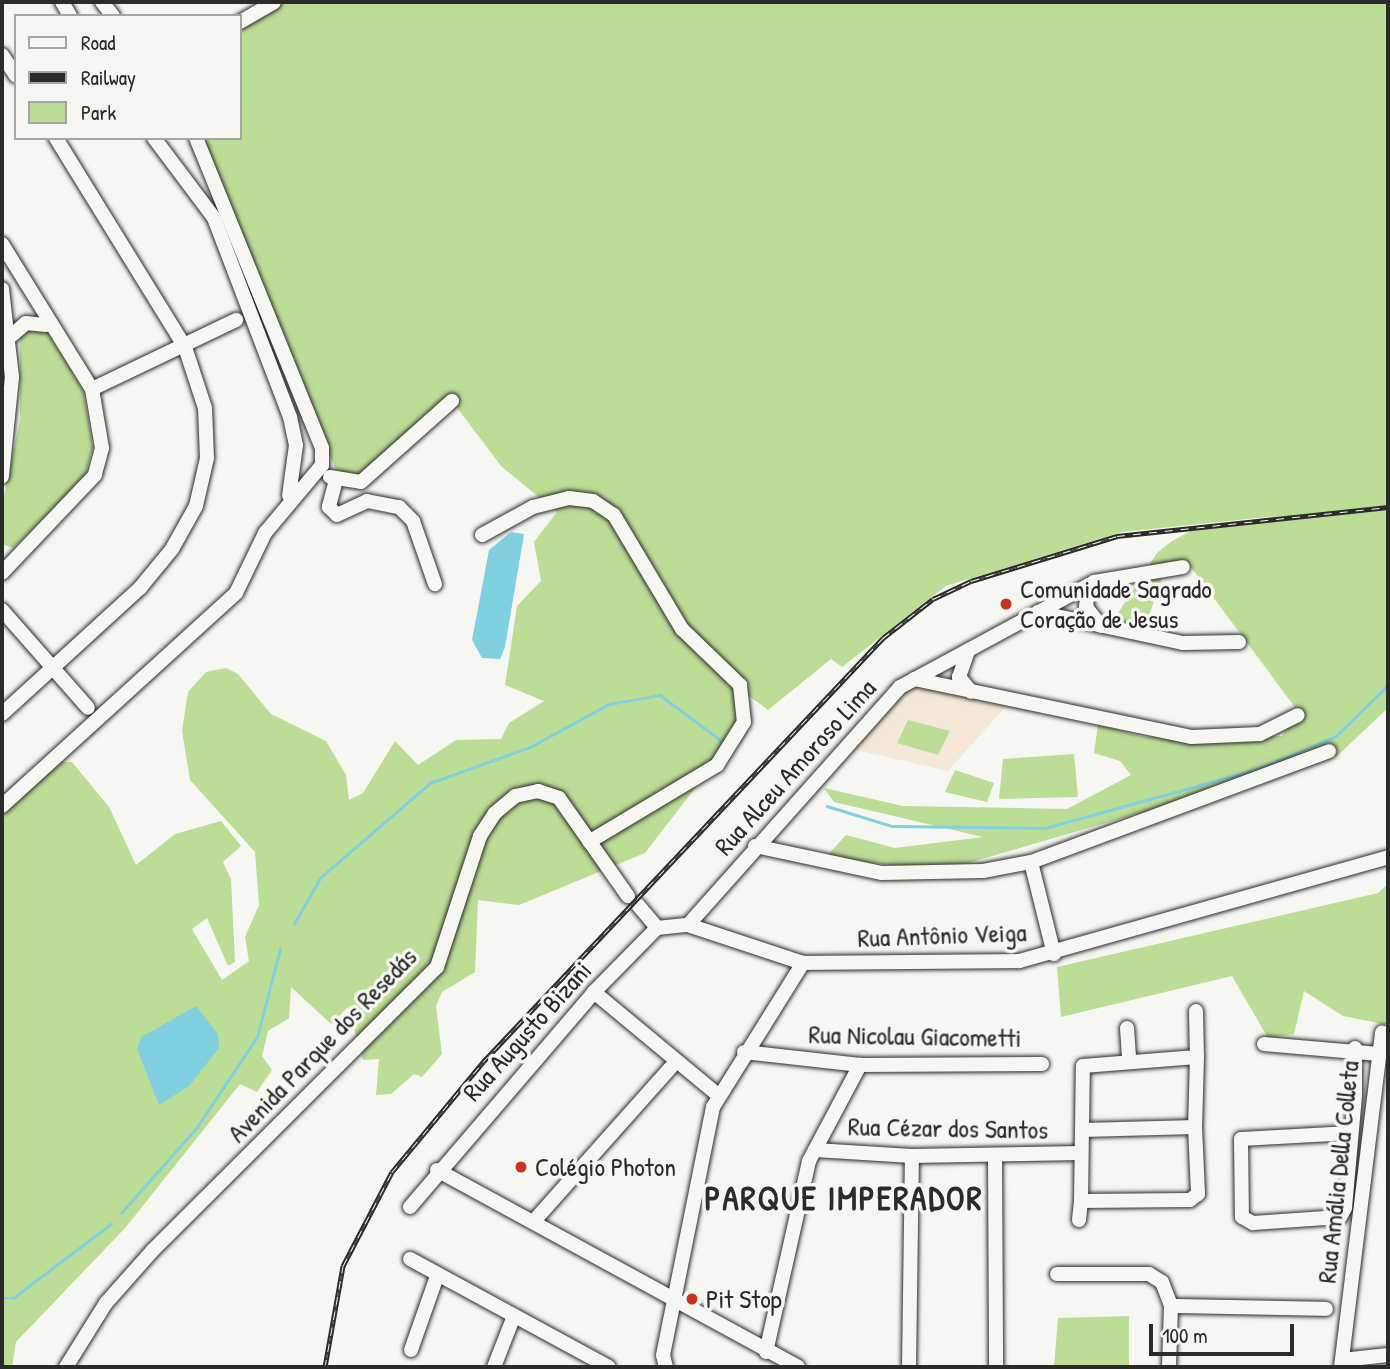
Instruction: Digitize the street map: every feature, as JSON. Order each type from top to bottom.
[{"type":"street","points":[[242,21],[274,2]]},
{"type":"street","points":[[2,55],[14,73]]},
{"type":"street","points":[[2,714],[140,588],[196,506],[207,458],[205,408],[185,347],[57,140]]},
{"type":"street","points":[[156,140],[215,218],[290,416],[296,470],[287,506]]},
{"type":"street","points":[[2,806],[236,593],[265,533],[320,471],[322,449],[197,140]]},
{"type":"street","points":[[2,573],[95,475],[102,448],[92,389],[46,325],[4,252]]},
{"type":"street","points":[[2,289],[11,336],[2,476]]},
{"type":"street","points":[[92,389],[185,347],[236,320]]},
{"type":"street","points":[[11,336],[26,323],[46,325]]},
{"type":"street","points":[[320,471],[336,480],[361,482],[452,401]]},
{"type":"street","points":[[336,480],[329,507],[337,515],[367,501],[399,507],[413,521],[435,584]]},
{"type":"street","points":[[482,535],[533,507],[569,498],[593,501],[614,515],[682,629],[740,685],[744,722],[717,765],[589,842]]},
{"type":"street","points":[[2,552],[20,554]]},
{"type":"street","name":"Rua Alceu Amoroso Lima","points":[[688,925],[888,697],[914,679],[1089,585],[1183,567]]},
{"type":"street","points":[[1089,585],[1086,607],[1101,625]]},
{"type":"street","points":[[2,610],[88,708]]},
{"type":"street","points":[[1038,612],[1183,643],[1239,642]]},
{"type":"street","points":[[970,649],[959,677],[971,692]]},
{"type":"street","points":[[914,679],[1221,739],[1260,734],[1298,715]]},
{"type":"street","points":[[755,846],[882,873],[937,875],[1031,862],[1329,751]]},
{"type":"street","name":"Avenida Parque dos Resedás","points":[[66,1367],[106,1303],[153,1250],[437,967],[480,836],[495,813],[515,796],[538,791],[559,798],[633,901],[657,928]]},
{"type":"street","name":"Rua Antônio Veiga","points":[[657,928],[688,925],[803,963],[1019,961],[1054,954],[1388,857]]},
{"type":"street","points":[[1031,862],[1054,954]]},
{"type":"street","name":"Rua Augusto Bizani","points":[[410,1207],[437,1170],[594,992],[657,928]]},
{"type":"street","points":[[666,1367],[673,1303],[718,1096],[803,963]]},
{"type":"street","points":[[594,992],[674,1064],[718,1096]]},
{"type":"street","points":[[1081,1201],[1195,1199],[1196,1010]]},
{"type":"street","points":[[1127,1028],[1129,1060]]},
{"type":"street","points":[[1382,1032],[1382,1068]]},
{"type":"street","name":"Rua Amália Della Colleta","points":[[1264,1044],[1355,1048],[1382,1068],[1341,1364]]},
{"type":"street","points":[[1350,1133],[1241,1139],[1241,1217],[1252,1223],[1340,1217],[1350,1133],[1355,1048]]},
{"type":"street","name":"Rua Nicolau Giacometti","points":[[744,1052],[860,1065],[1042,1064]]},
{"type":"street","points":[[1079,1220],[1083,1066],[1129,1060],[1197,1057]]},
{"type":"street","points":[[534,1221],[674,1064]]},
{"type":"street","points":[[766,1352],[815,1150],[860,1065]]},
{"type":"street","points":[[1083,1130],[1195,1127]]},
{"type":"street","name":"Rua Cézar dos Santos","points":[[815,1150],[912,1156],[995,1157],[1081,1153]]},
{"type":"street","points":[[909,1367],[912,1156]]},
{"type":"street","points":[[995,1157],[996,1367]]},
{"type":"street","points":[[437,1170],[534,1221],[673,1303],[798,1367]]},
{"type":"street","points":[[410,1259],[437,1276],[514,1315],[586,1362],[609,1367]]},
{"type":"street","points":[[1056,1274],[1149,1274],[1162,1282],[1171,1306],[1169,1367]]},
{"type":"street","points":[[411,1350],[437,1276]]},
{"type":"street","points":[[1171,1306],[1326,1309]]},
{"type":"street","points":[[494,1367],[514,1315]]},
{"type":"street","points":[[1341,1364],[1388,1355]]},
{"type":"shaded area","points":[[912,685],[1008,704],[948,771],[853,749]]},
{"type":"green space","points":[[273,2],[1388,2],[1388,708],[1337,756],[940,871],[826,857],[846,835],[895,848],[983,837],[834,802],[824,788],[903,806],[1067,809],[1131,775],[1120,761],[1094,753],[1098,725],[1145,737],[1282,736],[1297,710],[1190,566],[1162,577],[1145,628],[1125,625],[1118,613],[1157,553],[1172,541],[1191,531],[1277,516],[1122,532],[946,586],[842,667],[831,659],[768,710],[742,691],[736,735],[645,853],[519,905],[478,900],[475,972],[442,992],[436,1006],[442,1054],[422,1077],[414,1074],[391,1094],[376,1095],[379,1059],[363,1060],[348,1007],[331,1024],[291,987],[289,1018],[268,1031],[262,1056],[272,1070],[257,1092],[240,1084],[126,1227],[16,1342],[12,1367],[2,1367],[2,812],[56,762],[72,762],[109,807],[136,865],[175,834],[221,821],[241,846],[223,862],[231,879],[235,962],[228,966],[207,918],[192,929],[222,980],[249,961],[245,937],[259,905],[255,852],[190,780],[182,731],[188,692],[206,672],[226,668],[238,674],[271,714],[326,741],[346,775],[349,800],[363,793],[395,741],[418,765],[456,740],[501,739],[509,723],[544,701],[505,685],[517,606],[541,581],[534,542],[557,512],[501,466],[452,401],[361,482],[336,470],[197,140],[242,140],[242,20]]},
{"type":"green space","points":[[29,329],[47,332],[83,390],[93,447],[84,479],[13,548],[2,544],[2,505],[20,420],[20,338]]},
{"type":"green space","points":[[908,720],[950,731],[938,755],[897,743]]},
{"type":"green space","points":[[1074,754],[1078,797],[999,799],[1003,759]]},
{"type":"green space","points":[[955,770],[994,783],[987,802],[945,792]]},
{"type":"green space","points":[[1388,884],[1388,1025],[1343,1016],[1304,991],[1294,1034],[1268,1038],[1232,976],[1061,1017],[1057,967],[1378,893]]},
{"type":"green space","points":[[1129,1316],[1129,1367],[1054,1367],[1058,1318]]},
{"type":"water","points":[[511,532],[524,534],[505,647],[500,659],[482,658],[472,640],[489,550]]},
{"type":"water","points":[[196,1006],[218,1034],[219,1048],[189,1086],[159,1105],[137,1049],[141,1037]]},
{"type":"waterway","points":[[827,806],[892,826],[1045,828],[1261,768],[1336,736],[1388,685]]},
{"type":"waterway","points":[[294,924],[320,878],[430,783],[530,747],[609,704],[660,695],[726,744]]},
{"type":"waterway","points":[[121,1213],[197,1127],[257,1037],[280,949]]},
{"type":"waterway","points":[[2,1298],[13,1298],[111,1224]]},
{"type":"railway","points":[[325,1367],[343,1266],[392,1172],[483,1062],[883,638],[933,599],[971,581],[1117,536],[1388,507]]},
{"type":"place","name":"Comunidade Sagrado Coração de Jesus","points":[[1006,604]]},
{"type":"place","name":"Colégio Photon","points":[[521,1167]]},
{"type":"place","name":"Pit Stop","points":[[692,1299]]},
{"type":"district","name":"PARQUE IMPERADOR","points":[[844,1199]]}]
